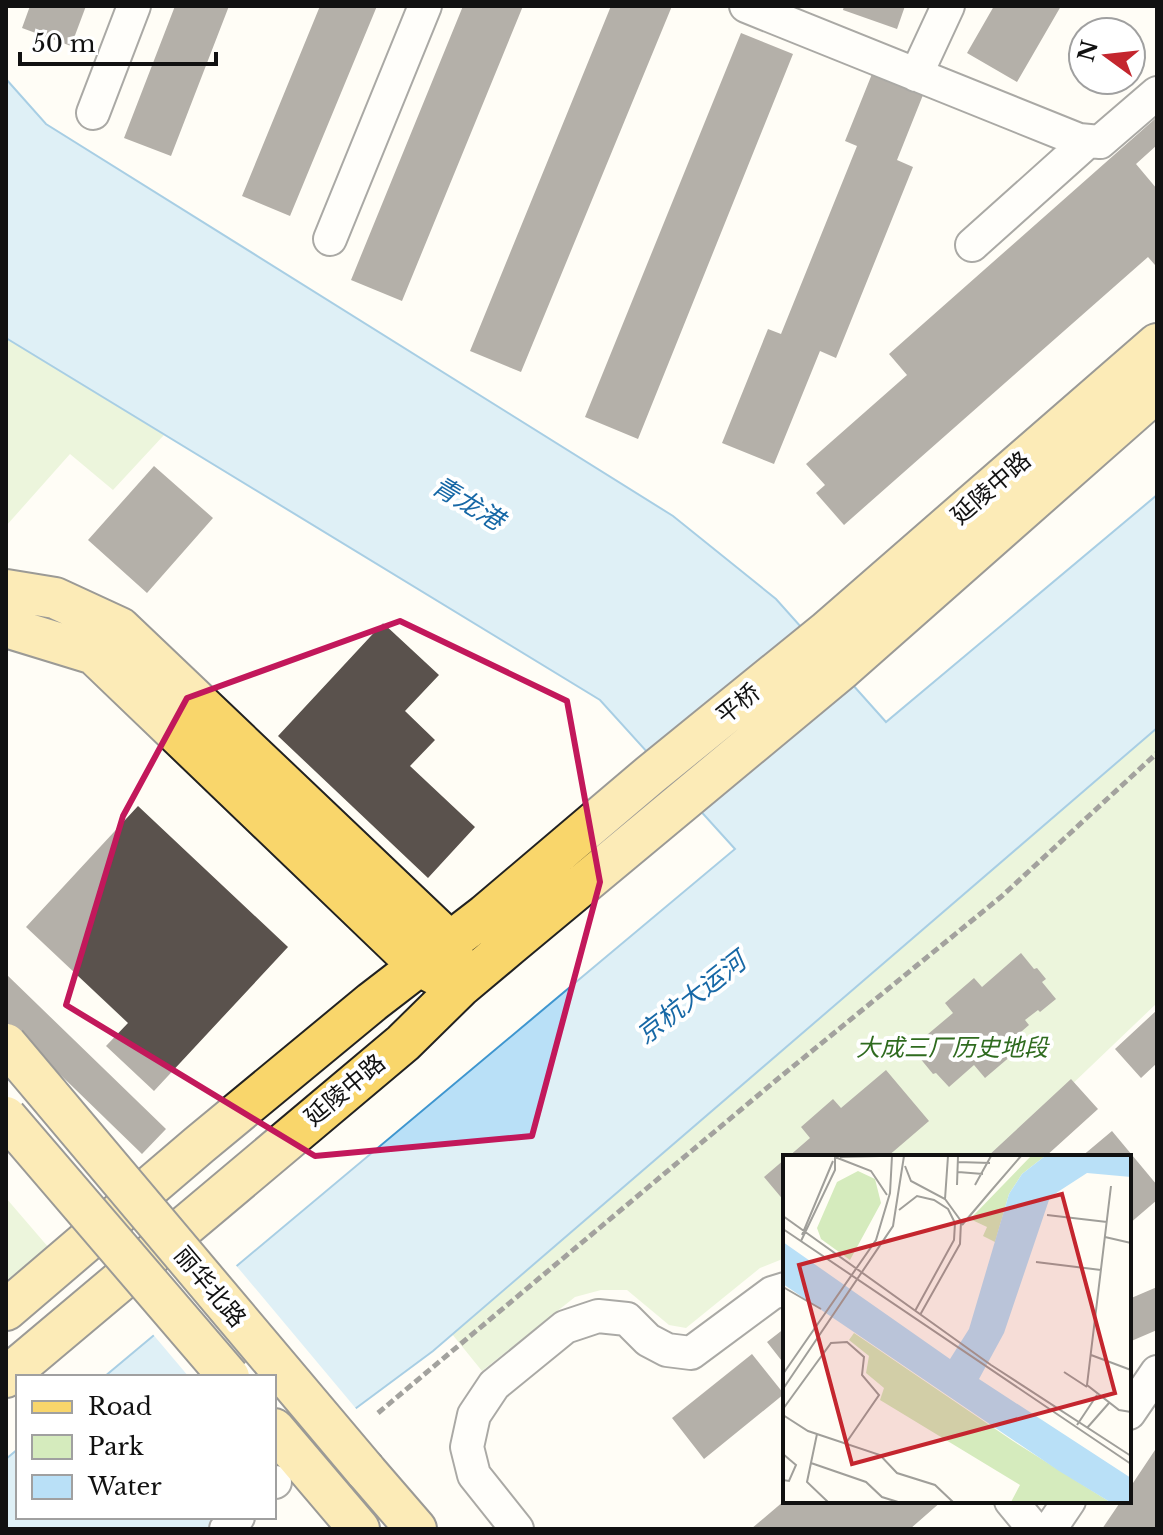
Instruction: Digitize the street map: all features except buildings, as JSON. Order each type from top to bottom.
[{"type":"main road","name":"延陵中路","points":[[826,632],[1157,344]]},
{"type":"main road","name":"延陵中路","points":[[843,668],[1157,391]]},
{"type":"main road","points":[[843,668],[938,613],[1157,419]]},
{"type":"main road","points":[[14,586],[55,598],[120,628],[450,942],[460,987]]},
{"type":"main road","points":[[6,627],[94,654],[418,965],[460,987]]},
{"type":"main road","name":"平桥","points":[[450,942],[826,632]]},
{"type":"main road","name":"平桥","points":[[682,801],[843,668]]},
{"type":"main road","name":"延陵中路","points":[[6,1377],[403,1043],[460,987],[682,801]]},
{"type":"main road","points":[[6,1310],[210,1136],[450,942]]},
{"type":"main road","name":"丽华北路","points":[[6,1044],[416,1529]]},
{"type":"main road","name":"丽华北路","points":[[6,1117],[227,1375]]},
{"type":"main road","points":[[276,1431],[359,1529]]},
{"type":"street","points":[[93,113],[134,6]]},
{"type":"street","points":[[330,239],[425,6]]},
{"type":"street","points":[[746,6],[1079,140],[1100,142],[1154,103]]},
{"type":"street","points":[[916,75],[948,6]]},
{"type":"street","points":[[972,245],[1088,141]]},
{"type":"street","points":[[517,1529],[474,1475],[467,1447],[474,1415],[494,1385],[565,1327],[598,1316],[627,1319],[648,1340],[667,1350],[691,1353],[772,1293],[783,1290]]},
{"type":"street","points":[[1131,1410],[1157,1372]]},
{"type":"street","points":[[1013,1503],[1034,1529]]},
{"type":"street","points":[[1050,1529],[1068,1503]]},
{"type":"path","points":[[378,1413],[1002,896],[1157,753]]},
{"type":"highlighted area","points":[[400,621],[567,701],[600,882],[532,1136],[315,1156],[66,1005],[123,816],[187,698]]},
{"type":"green space","points":[[6,338],[164,435],[113,490],[70,454],[6,526]]},
{"type":"green space","name":"大成三厂历史地段","points":[[1157,728],[1157,1003],[998,1155],[783,1155],[783,1259],[760,1268],[686,1328],[669,1325],[627,1290],[601,1290],[575,1297],[482,1371],[452,1334]]},
{"type":"green space","points":[[6,1198],[49,1248],[6,1283]]},
{"type":"water","points":[[6,79],[46,124],[673,516],[776,599],[886,722],[1157,495],[1157,728],[433,1351],[276,1468],[276,1375],[106,1375],[735,849],[600,700],[6,338]]},
{"type":"water","points":[[16,1451],[16,1519],[219,1519],[208,1529],[6,1529],[6,1459]]},
{"type":"pier","points":[[234,1263],[358,1411],[276,1472],[276,1375],[187,1375],[151,1332]]},
{"type":"water label","name":"青龙港","points":[[468,503]]},
{"type":"water label","name":"京杭大运河","points":[[691,998]]}]
